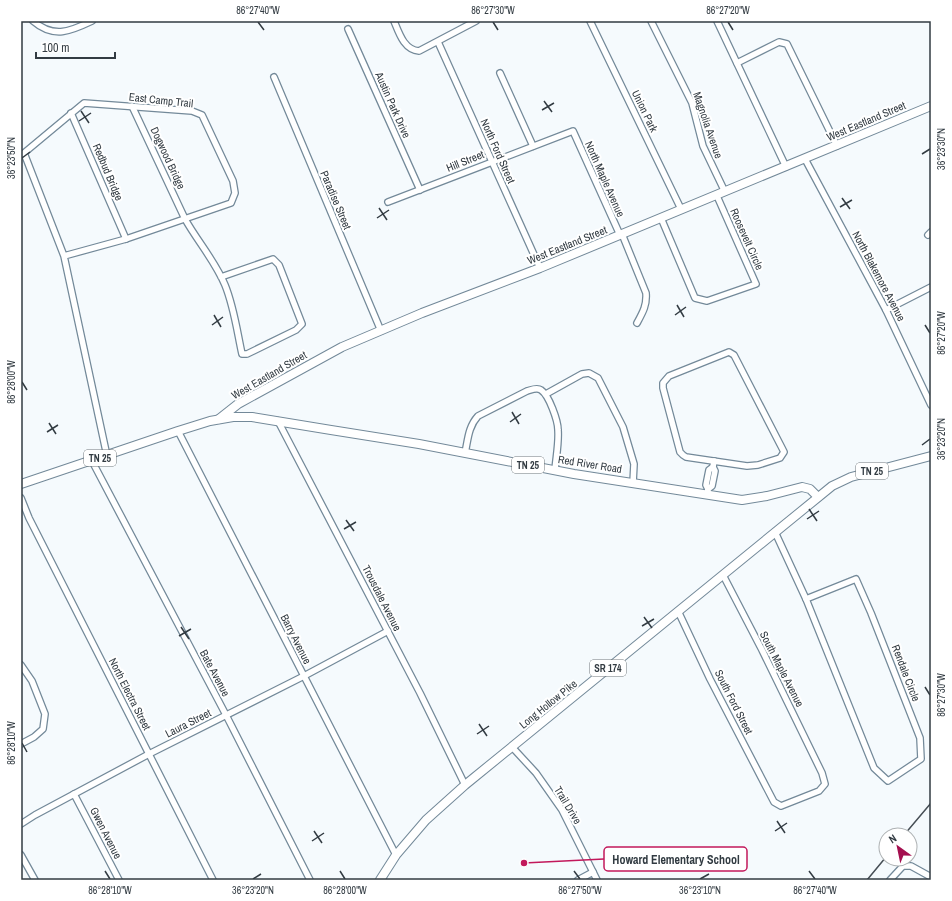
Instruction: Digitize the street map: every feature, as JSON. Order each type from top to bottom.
[{"type":"main road","name":"West Eastland Street","points":[[219,419],[238,404],[327,354],[422,313],[540,268],[681,209],[717,196],[931,106]]},
{"type":"main road","name":"West Eastland Street","points":[[178,431],[234,416]]},
{"type":"main road","name":"Red River Road","points":[[234,416],[278,421],[555,470],[708,492],[742,500],[751,500],[802,487],[810,489],[818,497]]},
{"type":"main road","name":"TN 25","points":[[21,484],[178,431]]},
{"type":"main road","name":"TN 25","points":[[818,497],[832,486],[851,477],[931,456]]},
{"type":"main road","name":"Long Hollow Pike","points":[[380,880],[396,855],[426,820],[464,785],[818,497]]},
{"type":"street","points":[[33,21],[38,25],[54,32],[71,31],[92,21]]},
{"type":"street","points":[[394,21],[407,46],[412,51],[418,52],[476,21]]},
{"type":"street","name":"Union Park","points":[[590,21],[681,209]]},
{"type":"street","name":"Magnolia Avenue","points":[[651,21],[692,103],[703,146],[725,192]]},
{"type":"street","points":[[717,21],[786,167]]},
{"type":"street","name":"Austin Park Drive","points":[[348,29],[420,190]]},
{"type":"street","name":"North Ford Street","points":[[438,42],[540,268]]},
{"type":"street","points":[[737,63],[779,42],[787,44],[837,146]]},
{"type":"street","points":[[500,73],[533,146]]},
{"type":"street","name":"Paradise Street","points":[[274,77],[381,331]]},
{"type":"street","name":"East Camp Trail","points":[[64,256],[126,239],[231,203],[235,193],[233,181],[202,115],[192,111],[84,103],[24,153],[64,256],[107,456]]},
{"type":"street","name":"Dogwood Bridge","points":[[132,106],[185,219],[192,232],[206,249],[221,277],[231,302],[242,354],[247,354],[296,330],[302,324],[279,265],[273,259],[221,277]]},
{"type":"street","name":"Redbud Bridge","points":[[71,113],[126,239]]},
{"type":"street","name":"Hill Street","points":[[388,202],[573,131]]},
{"type":"street","name":"North Maple Avenue","points":[[573,131],[646,293],[644,310],[637,323]]},
{"type":"street","name":"North Blakemore Avenue","points":[[805,159],[886,310],[931,405]]},
{"type":"street","name":"Roosevelt Circle","points":[[661,218],[695,298],[707,301],[756,284],[717,196]]},
{"type":"street","points":[[886,310],[931,287]]},
{"type":"street","points":[[729,352],[734,355],[784,452],[780,458],[758,465],[747,466],[713,464],[683,455],[680,452],[663,383],[669,376],[729,352]]},
{"type":"street","points":[[546,394],[582,374],[588,373],[598,378],[623,427],[634,464],[633,482]]},
{"type":"street","points":[[465,453],[472,422],[478,416],[535,388],[546,394],[555,416],[558,429],[555,470]]},
{"type":"street","name":"Trousdale Avenue","points":[[278,421],[420,693],[464,785]]},
{"type":"street","name":"Barry Avenue","points":[[178,431],[396,855]]},
{"type":"street","name":"Bate Avenue","points":[[92,461],[226,715],[310,880]]},
{"type":"street","points":[[708,492],[712,486],[715,471],[713,464]]},
{"type":"street","name":"North Electra Street","points":[[21,498],[29,518],[213,880]]},
{"type":"street","name":"Rendale Circle","points":[[775,532],[806,599],[874,768],[888,781],[921,759],[920,738],[862,590],[856,579],[806,599]]},
{"type":"street","name":"South Maple Avenue","points":[[723,575],[762,650],[822,773],[825,784],[818,792],[781,806],[774,802]]},
{"type":"street","name":"South Ford Street","points":[[678,611],[710,679],[774,802]]},
{"type":"street","name":"Laura Street","points":[[21,824],[149,754],[304,676],[388,631]]},
{"type":"street","points":[[21,665],[32,681],[45,714],[43,729],[34,737],[21,744]]},
{"type":"street","name":"Trail Drive","points":[[512,747],[536,773],[562,810],[597,880]]},
{"type":"street","name":"Gwen Avenue","points":[[74,794],[119,880]]},
{"type":"street","points":[[21,855],[35,880]]},
{"type":"street","points":[[890,880],[903,866],[911,866],[931,877]]},
{"type":"street","points":[[578,880],[593,872]]},
{"type":"railway","points":[[911,827],[931,803]]},
{"type":"railway","points":[[867,880],[878,867]]},
{"type":"place","name":"Howard Elementary School","points":[[524,863]]}]
